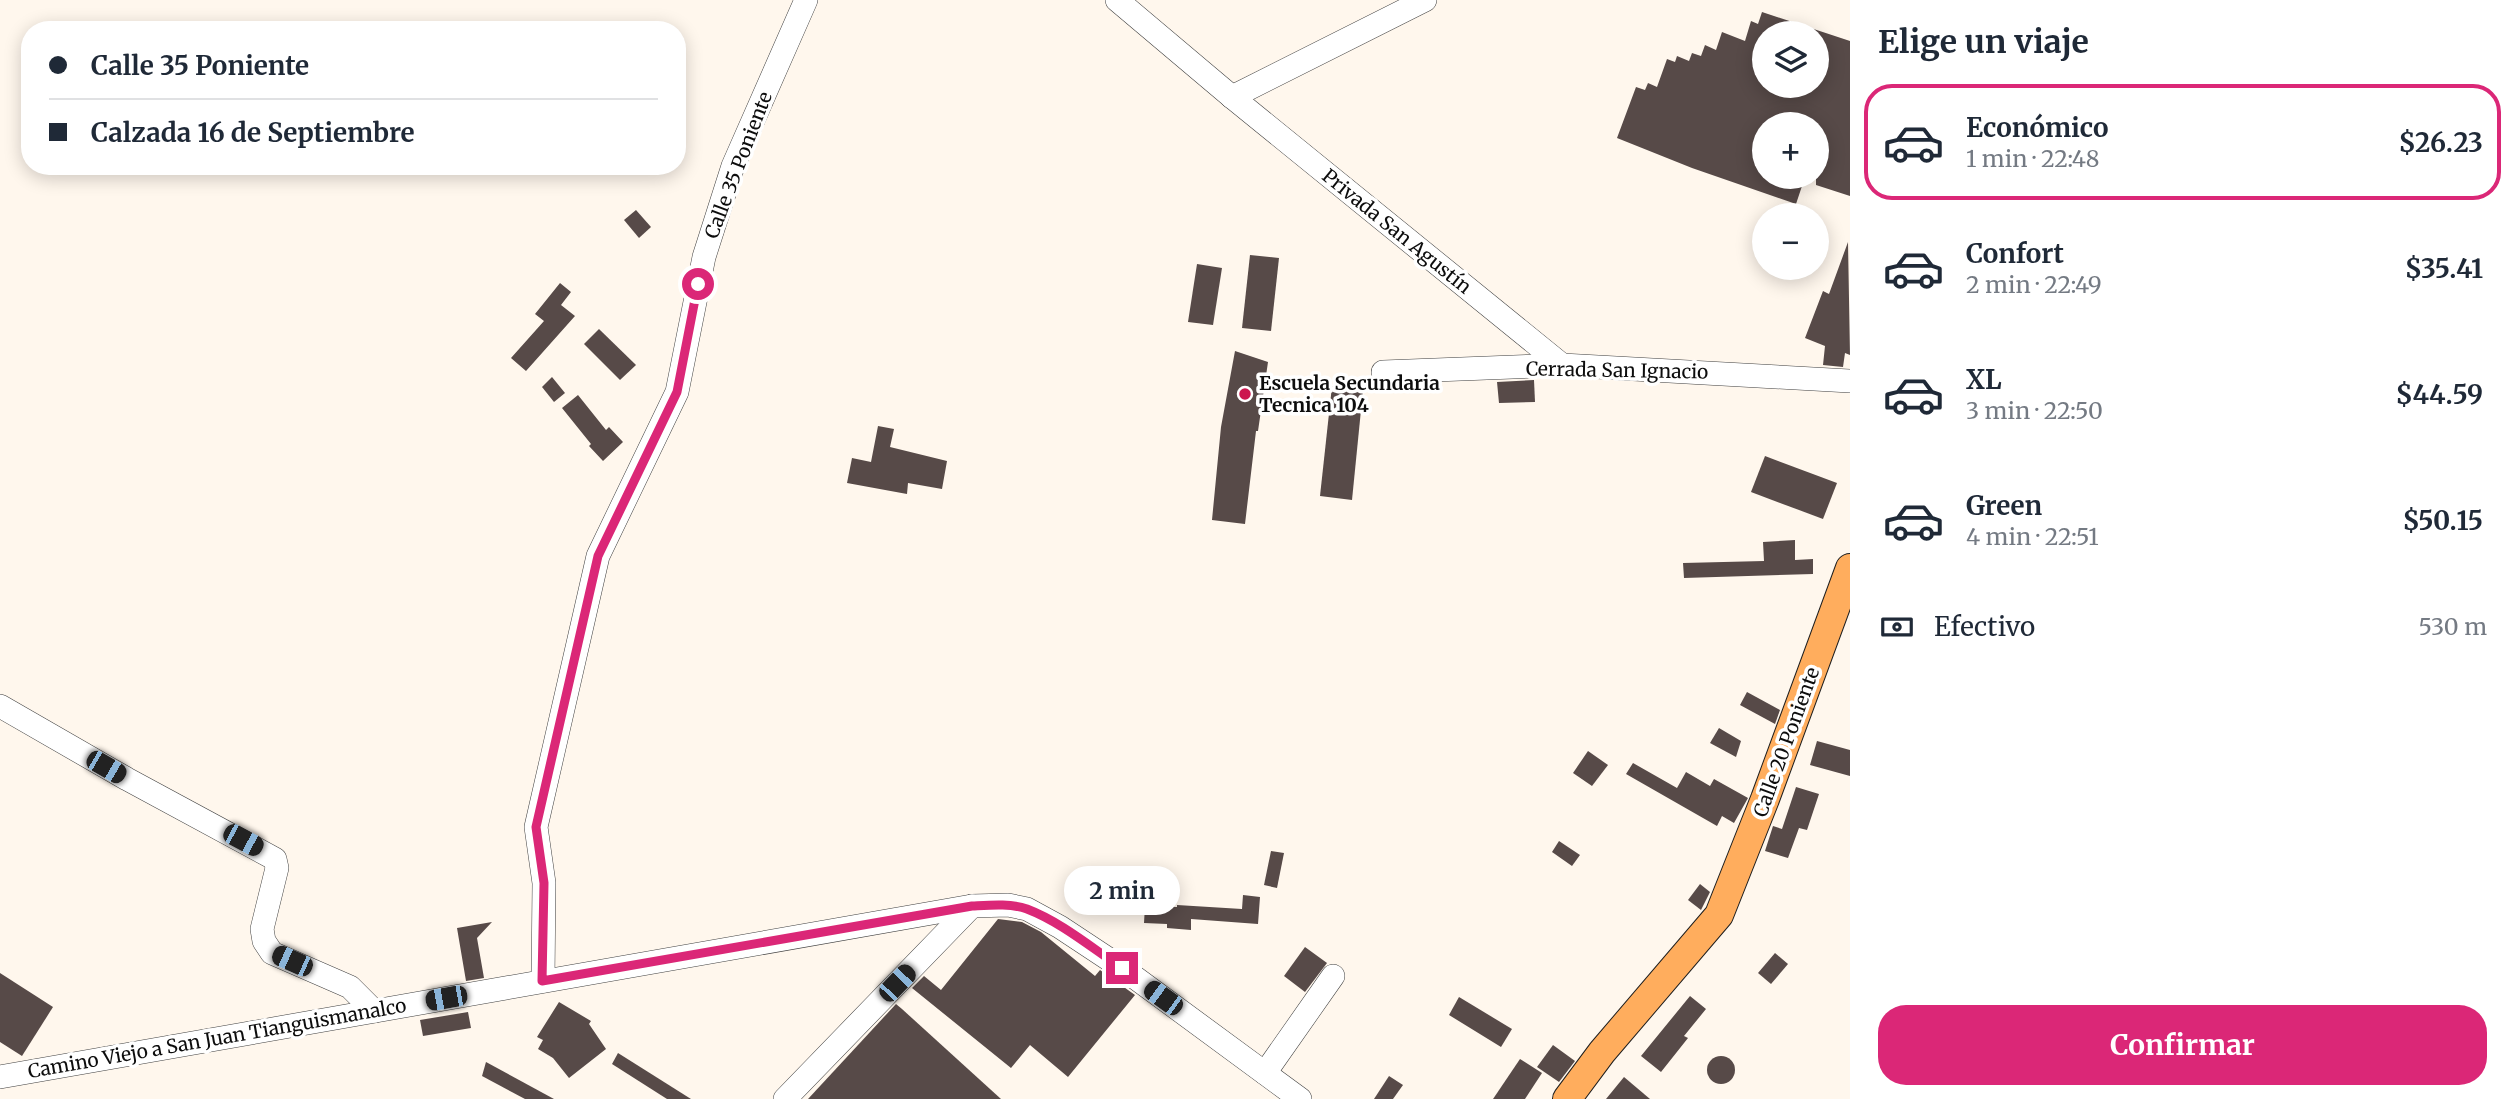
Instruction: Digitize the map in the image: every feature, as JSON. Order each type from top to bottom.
[{"type":"main road","name":"Calle 20 Poniente","points":[[1567,1099],[1602,1052],[1719,915],[1765,800],[1850,568]]},
{"type":"street","name":"Calle 35 Poniente","points":[[542,981],[544,883],[536,827],[598,556],[677,392],[704,257],[733,166],[806,0]]},
{"type":"street","name":"Privada San Agustín","points":[[1117,0],[1562,365]]},
{"type":"street","points":[[1232,97],[1425,0]]},
{"type":"street","name":"Cerrada San Ignacio","points":[[1383,372],[1562,365],[1850,381]]},
{"type":"street","points":[[0,706],[275,859],[277,868],[262,929],[264,941],[272,953],[350,987],[374,1010]]},
{"type":"street","name":"Camino Viejo a San Juan Tianguismanalco","points":[[0,1077],[972,906],[1008,905],[1027,909],[1060,927],[1122,968],[1300,1099]]},
{"type":"street","points":[[785,1099],[972,906]]},
{"type":"street","points":[[1265,1073],[1333,976]]},
{"type":"building","points":[[1762,12],[1789,21],[1759,21]]},
{"type":"building","points":[[1751,21],[1752,98],[1829,98],[1829,34],[1850,41],[1850,196],[1828,189],[1829,112],[1752,112],[1752,189],[1617,138],[1636,87],[1645,90],[1648,83],[1657,87],[1667,59],[1675,62],[1677,56],[1689,61],[1692,53],[1701,56],[1705,45],[1716,50],[1722,32],[1745,41]]},
{"type":"building","points":[[1753,189],[1801,189],[1796,203]]},
{"type":"building","points":[[636,210],[651,227],[639,238],[624,220]]},
{"type":"building","points":[[1848,242],[1850,355],[1845,353],[1843,367],[1823,365],[1825,346],[1805,338],[1823,291],[1829,294]]},
{"type":"building","points":[[1250,255],[1279,258],[1271,331],[1242,328]]},
{"type":"building","points":[[1197,264],[1222,268],[1213,325],[1188,322]]},
{"type":"building","points":[[560,283],[571,292],[561,305],[575,316],[526,371],[511,358],[544,321],[535,314]]},
{"type":"building","points":[[599,329],[636,365],[620,380],[584,344]]},
{"type":"building","points":[[1235,351],[1268,362],[1256,431],[1245,524],[1212,520],[1221,427]]},
{"type":"building","points":[[552,377],[565,393],[554,402],[542,387]]},
{"type":"building","points":[[1534,380],[1535,402],[1499,403],[1497,382]]},
{"type":"building","points":[[1332,386],[1363,390],[1352,500],[1320,496]]},
{"type":"building","points":[[578,395],[606,430],[609,427],[623,442],[603,461],[562,408]]},
{"type":"building","points":[[878,426],[894,429],[890,447],[947,461],[942,489],[908,483],[907,494],[847,483],[852,458],[871,462]]},
{"type":"building","points":[[1765,456],[1837,483],[1823,519],[1751,492]]},
{"type":"building","points":[[1795,540],[1795,560],[1813,559],[1813,574],[1684,578],[1683,563],[1764,561],[1763,542]]},
{"type":"building","points":[[1747,692],[1780,710],[1775,724],[1740,705]]},
{"type":"building","points":[[1719,728],[1741,741],[1736,757],[1710,743]]},
{"type":"building","points":[[1817,741],[1850,750],[1850,776],[1810,765]]},
{"type":"building","points":[[1588,751],[1608,765],[1592,786],[1573,773]]},
{"type":"building","points":[[1633,763],[1677,788],[1686,772],[1710,786],[1714,779],[1748,798],[1734,823],[1722,816],[1717,826],[1626,774]]},
{"type":"building","points":[[1796,787],[1819,794],[1807,830],[1799,828],[1788,858],[1765,851],[1773,826],[1782,829]]},
{"type":"building","points":[[1559,841],[1580,855],[1572,866],[1552,852]]},
{"type":"building","points":[[1271,851],[1284,853],[1277,888],[1264,885]]},
{"type":"building","points":[[1700,884],[1710,892],[1701,910],[1688,900]]},
{"type":"building","points":[[1243,895],[1260,897],[1258,924],[1191,919],[1191,930],[1167,928],[1167,924],[1144,923],[1145,906],[1242,909]]},
{"type":"building","points":[[998,919],[1022,922],[1041,932],[1095,976],[1100,970],[1135,995],[1068,1077],[1030,1045],[1011,1068],[912,988],[924,976],[941,990]]},
{"type":"building","points":[[492,922],[477,938],[484,978],[466,981],[457,928]]},
{"type":"building","points":[[1305,947],[1327,963],[1305,992],[1284,976]]},
{"type":"building","points":[[1775,953],[1788,964],[1771,984],[1758,973]]},
{"type":"building","points":[[0,973],[53,1007],[22,1056],[0,1042]]},
{"type":"building","points":[[1690,996],[1706,1009],[1684,1036],[1688,1038],[1661,1072],[1641,1056]]},
{"type":"building","points":[[1459,997],[1512,1029],[1501,1047],[1449,1015]]},
{"type":"building","points":[[559,1002],[591,1021],[589,1024],[606,1049],[569,1078],[553,1058],[538,1049],[543,1040],[537,1037]]},
{"type":"building","points":[[896,1004],[902,1009],[1001,1099],[808,1099]]},
{"type":"building","points":[[468,1012],[471,1028],[423,1036],[420,1020]]},
{"type":"building","points":[[1553,1045],[1575,1061],[1559,1082],[1537,1067]]},
{"type":"building","points":[[618,1053],[691,1099],[667,1099],[612,1064]]},
{"type":"building","points":[[1721,1056],[1731,1060],[1735,1070],[1731,1080],[1721,1084],[1711,1080],[1707,1070],[1711,1060]]},
{"type":"building","points":[[1520,1059],[1542,1073],[1525,1099],[1493,1099]]},
{"type":"building","points":[[486,1062],[554,1099],[525,1099],[482,1076]]},
{"type":"building","points":[[1389,1076],[1403,1085],[1393,1099],[1374,1099]]},
{"type":"building","points":[[1624,1077],[1650,1099],[1606,1099]]},
{"type":"place","name":"Escuela Secundaria Tecnica 104","points":[[1245,394]]},
{"type":"route","points":[[698,284],[677,392],[598,556],[536,827],[544,883],[542,981],[972,906],[996,905],[1027,909],[1060,927],[1122,968]]}]
